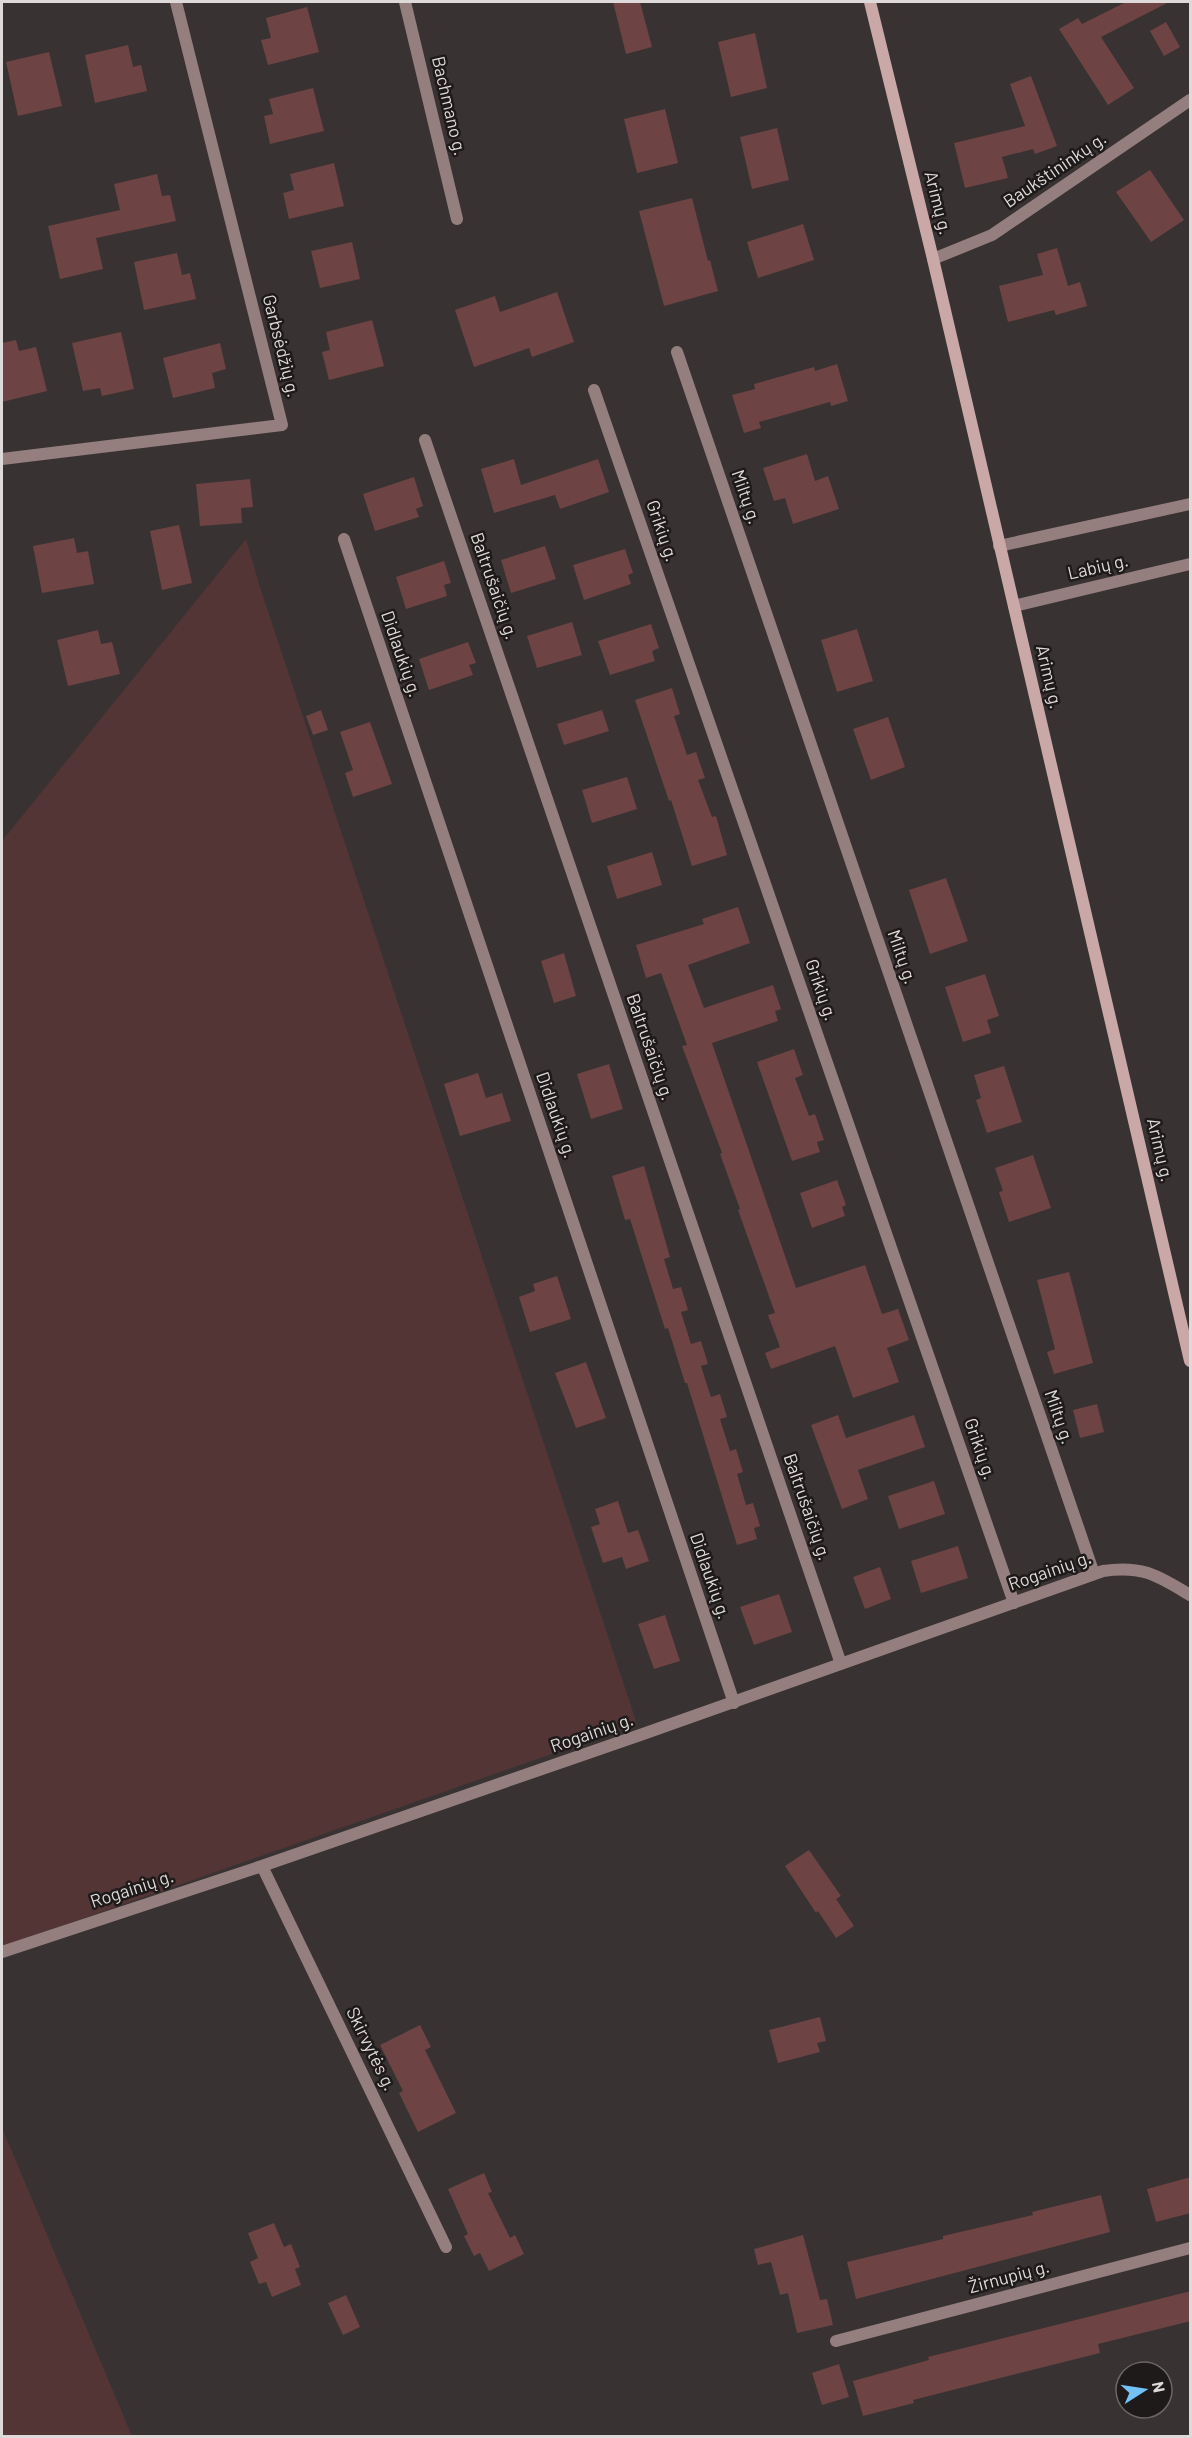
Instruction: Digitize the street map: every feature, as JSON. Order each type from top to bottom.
[{"type":"main road","name":"Arimų g.","points":[[870,2],[933,259],[1191,1361]]},
{"type":"street","name":"Garbsėdžių g.","points":[[2,459],[282,425],[176,2]]},
{"type":"street","name":"Bachmano g.","points":[[405,2],[457,219]]},
{"type":"street","name":"Baukštininkų g.","points":[[933,259],[992,235],[1191,100]]},
{"type":"street","name":"Miltų g.","points":[[677,352],[1094,1574]]},
{"type":"street","name":"Grikių g.","points":[[594,390],[1014,1603]]},
{"type":"street","name":"Baltrušaičių g.","points":[[425,440],[841,1664]]},
{"type":"street","points":[[999,546],[1191,504]]},
{"type":"street","name":"Didlaukių g.","points":[[344,539],[734,1703]]},
{"type":"street","name":"Labių g.","points":[[1014,606],[1191,564]]},
{"type":"street","name":"Rogainių g.","points":[[2,1952],[262,1866],[734,1703],[1094,1574],[1126,1568],[1155,1574],[1191,1595]]},
{"type":"street","name":"Skirvytės g.","points":[[262,1866],[446,2247]]},
{"type":"street","name":"Žirnupių g.","points":[[836,2341],[1191,2248]]},
{"type":"shaded area","points":[[246,539],[637,1724],[2,1947],[2,841]]},
{"type":"shaded area","points":[[2,2128],[132,2436],[2,2436]]},
{"type":"building","points":[[613,2],[640,2],[652,47],[626,54]]},
{"type":"building","points":[[1126,2],[1169,2],[1101,37],[1134,88],[1108,105],[1059,29],[1078,18],[1082,24]]},
{"type":"building","points":[[307,7],[319,52],[268,65],[261,40],[271,38],[266,18]]},
{"type":"building","points":[[1166,22],[1180,47],[1164,56],[1150,31]]},
{"type":"building","points":[[755,33],[767,88],[731,97],[718,42]]},
{"type":"building","points":[[128,45],[133,67],[141,65],[147,91],[95,103],[85,55]]},
{"type":"building","points":[[49,52],[62,106],[18,116],[6,62]]},
{"type":"building","points":[[1031,76],[1057,146],[1035,154],[1033,149],[1002,157],[1008,178],[965,188],[954,143],[1025,126],[1010,84]]},
{"type":"building","points":[[313,88],[324,131],[270,144],[264,116],[273,114],[269,99]]},
{"type":"building","points":[[665,109],[678,163],[637,173],[624,119]]},
{"type":"building","points":[[777,128],[789,180],[752,189],[740,137]]},
{"type":"building","points":[[334,163],[344,206],[289,219],[283,193],[294,190],[290,174]]},
{"type":"building","points":[[1150,170],[1184,220],[1151,242],[1116,192]]},
{"type":"building","points":[[157,174],[162,196],[170,195],[176,221],[96,238],[103,269],[60,279],[48,226],[120,210],[114,184]]},
{"type":"building","points":[[692,198],[718,291],[664,306],[639,211]]},
{"type":"building","points":[[803,224],[814,260],[758,278],[747,242]]},
{"type":"building","points":[[352,242],[360,279],[320,288],[311,251]]},
{"type":"building","points":[[1057,248],[1068,286],[1080,282],[1087,306],[1056,315],[1054,310],[1008,322],[999,286],[1043,275],[1037,254]]},
{"type":"building","points":[[177,253],[182,275],[190,273],[196,299],[144,310],[134,262]]},
{"type":"building","points":[[557,292],[574,342],[532,357],[529,348],[474,367],[455,310],[495,296],[500,312]]},
{"type":"building","points":[[372,320],[384,366],[329,380],[322,352],[330,350],[326,332]]},
{"type":"building","points":[[121,332],[134,389],[102,396],[100,388],[83,391],[72,343]]},
{"type":"building","points":[[16,340],[19,351],[36,347],[47,391],[2,402],[2,343]]},
{"type":"building","points":[[220,343],[226,369],[212,373],[215,388],[173,398],[163,358]]},
{"type":"building","points":[[837,364],[848,401],[831,406],[830,402],[759,422],[761,428],[744,433],[732,395],[755,389],[754,384],[814,367],[815,371]]},
{"type":"building","points":[[807,454],[815,481],[828,476],[839,509],[793,524],[785,498],[774,501],[763,468]]},
{"type":"building","points":[[514,459],[521,485],[598,459],[609,492],[560,509],[555,495],[494,513],[481,469]]},
{"type":"building","points":[[414,477],[423,506],[416,509],[419,517],[375,531],[363,494]]},
{"type":"building","points":[[250,479],[253,507],[241,508],[242,523],[200,526],[196,484]]},
{"type":"building","points":[[179,525],[192,583],[162,590],[150,531]]},
{"type":"building","points":[[74,538],[77,553],[88,551],[94,584],[42,593],[33,546]]},
{"type":"building","points":[[545,546],[556,579],[511,593],[501,560]]},
{"type":"building","points":[[625,549],[633,573],[628,575],[631,584],[584,600],[573,565]]},
{"type":"building","points":[[444,561],[451,583],[444,585],[447,596],[406,609],[396,577]]},
{"type":"building","points":[[572,622],[582,655],[537,668],[527,636]]},
{"type":"building","points":[[651,624],[659,648],[652,651],[655,661],[610,675],[598,641]]},
{"type":"building","points":[[857,629],[873,681],[837,692],[821,640]]},
{"type":"building","points":[[98,630],[101,644],[112,642],[120,674],[68,686],[57,640]]},
{"type":"building","points":[[468,642],[476,663],[469,665],[473,675],[429,690],[419,659]]},
{"type":"building","points":[[672,688],[680,714],[674,716],[687,755],[696,752],[705,778],[698,780],[712,817],[716,816],[727,855],[692,866],[635,700]]},
{"type":"building","points":[[321,710],[328,730],[313,735],[306,716]]},
{"type":"building","points":[[602,710],[609,731],[564,745],[557,724]]},
{"type":"building","points":[[888,717],[905,767],[871,780],[853,729]]},
{"type":"building","points":[[370,722],[392,784],[353,797],[345,773],[353,770],[340,732]]},
{"type":"building","points":[[627,777],[637,809],[592,823],[582,790]]},
{"type":"building","points":[[652,852],[662,885],[617,899],[607,866]]},
{"type":"building","points":[[946,878],[968,941],[930,954],[909,890]]},
{"type":"building","points":[[738,907],[750,943],[688,965],[704,1008],[773,985],[781,1009],[775,1011],[778,1021],[712,1043],[796,1288],[865,1265],[882,1314],[898,1309],[909,1340],[887,1348],[899,1382],[853,1398],[835,1346],[771,1369],[765,1353],[780,1347],[768,1315],[775,1313],[738,1210],[740,1209],[720,1154],[722,1153],[682,1046],[687,1045],[661,973],[646,978],[636,945],[704,924],[702,919]]},
{"type":"building","points":[[564,953],[576,996],[554,1003],[541,961]]},
{"type":"building","points":[[985,974],[999,1016],[987,1020],[991,1033],[963,1042],[945,987]]},
{"type":"building","points":[[794,1049],[803,1075],[795,1078],[809,1116],[815,1114],[824,1140],[817,1142],[820,1152],[792,1161],[757,1062]]},
{"type":"building","points":[[609,1064],[623,1109],[591,1119],[577,1074]]},
{"type":"building","points":[[1004,1066],[1022,1122],[987,1133],[976,1100],[981,1098],[974,1075]]},
{"type":"building","points":[[478,1073],[486,1098],[502,1093],[511,1121],[460,1136],[444,1084]]},
{"type":"building","points":[[1033,1155],[1051,1208],[1009,1222],[999,1192],[1003,1191],[995,1168]]},
{"type":"building","points":[[644,1166],[670,1257],[664,1259],[673,1289],[681,1287],[688,1310],[681,1312],[691,1344],[701,1341],[708,1364],[701,1366],[711,1397],[720,1394],[727,1417],[720,1419],[730,1451],[736,1449],[743,1472],[737,1474],[746,1505],[753,1503],[760,1526],[754,1528],[757,1539],[737,1545],[687,1383],[685,1383],[668,1328],[665,1329],[630,1219],[625,1220],[612,1176]]},
{"type":"building","points":[[837,1180],[846,1205],[842,1207],[845,1216],[812,1228],[800,1193]]},
{"type":"building","points":[[1069,1272],[1093,1363],[1054,1374],[1047,1352],[1055,1349],[1037,1280]]},
{"type":"building","points":[[557,1276],[571,1319],[530,1332],[519,1297],[535,1291],[533,1284]]},
{"type":"building","points":[[586,1362],[606,1418],[576,1428],[555,1373]]},
{"type":"building","points":[[1097,1404],[1104,1432],[1080,1438],[1073,1410]]},
{"type":"building","points":[[838,1415],[846,1438],[914,1415],[925,1447],[858,1470],[868,1499],[842,1509],[811,1425]]},
{"type":"building","points":[[934,1481],[945,1514],[899,1529],[888,1496]]},
{"type":"building","points":[[618,1501],[628,1533],[638,1530],[649,1561],[626,1569],[622,1557],[603,1563],[591,1527],[600,1524],[595,1509]]},
{"type":"building","points":[[958,1546],[968,1578],[921,1593],[911,1561]]},
{"type":"building","points":[[880,1567],[891,1599],[865,1609],[853,1577]]},
{"type":"building","points":[[779,1594],[792,1632],[754,1645],[740,1607]]},
{"type":"building","points":[[665,1615],[680,1661],[654,1669],[638,1624]]},
{"type":"building","points":[[809,1850],[841,1896],[836,1899],[854,1926],[836,1938],[818,1911],[816,1913],[785,1866]]},
{"type":"building","points":[[820,2017],[826,2041],[817,2043],[820,2052],[778,2063],[769,2030]]},
{"type":"building","points":[[420,2025],[431,2047],[425,2050],[456,2113],[418,2132],[399,2093],[403,2091],[380,2045]]},
{"type":"building","points":[[484,2173],[492,2192],[488,2193],[510,2238],[515,2235],[524,2254],[489,2271],[480,2253],[474,2256],[464,2236],[468,2234],[448,2189]]},
{"type":"building","points":[[1191,2177],[1191,2213],[1156,2222],[1147,2189]]},
{"type":"building","points":[[1101,2195],[1110,2232],[856,2299],[847,2262],[943,2239],[943,2236],[1033,2215],[1032,2212]]},
{"type":"building","points":[[274,2223],[284,2247],[291,2244],[300,2267],[295,2269],[301,2285],[272,2297],[266,2282],[259,2284],[250,2262],[258,2258],[248,2233]]},
{"type":"building","points":[[803,2235],[820,2300],[827,2299],[833,2325],[797,2333],[788,2293],[780,2295],[771,2262],[758,2265],[754,2249]]},
{"type":"building","points":[[1191,2291],[1191,2321],[1098,2344],[1100,2353],[913,2400],[914,2403],[863,2416],[853,2381],[929,2360],[928,2357]]},
{"type":"building","points":[[346,2295],[360,2327],[343,2335],[328,2303]]},
{"type":"building","points":[[839,2364],[849,2397],[822,2405],[812,2373]]}]
